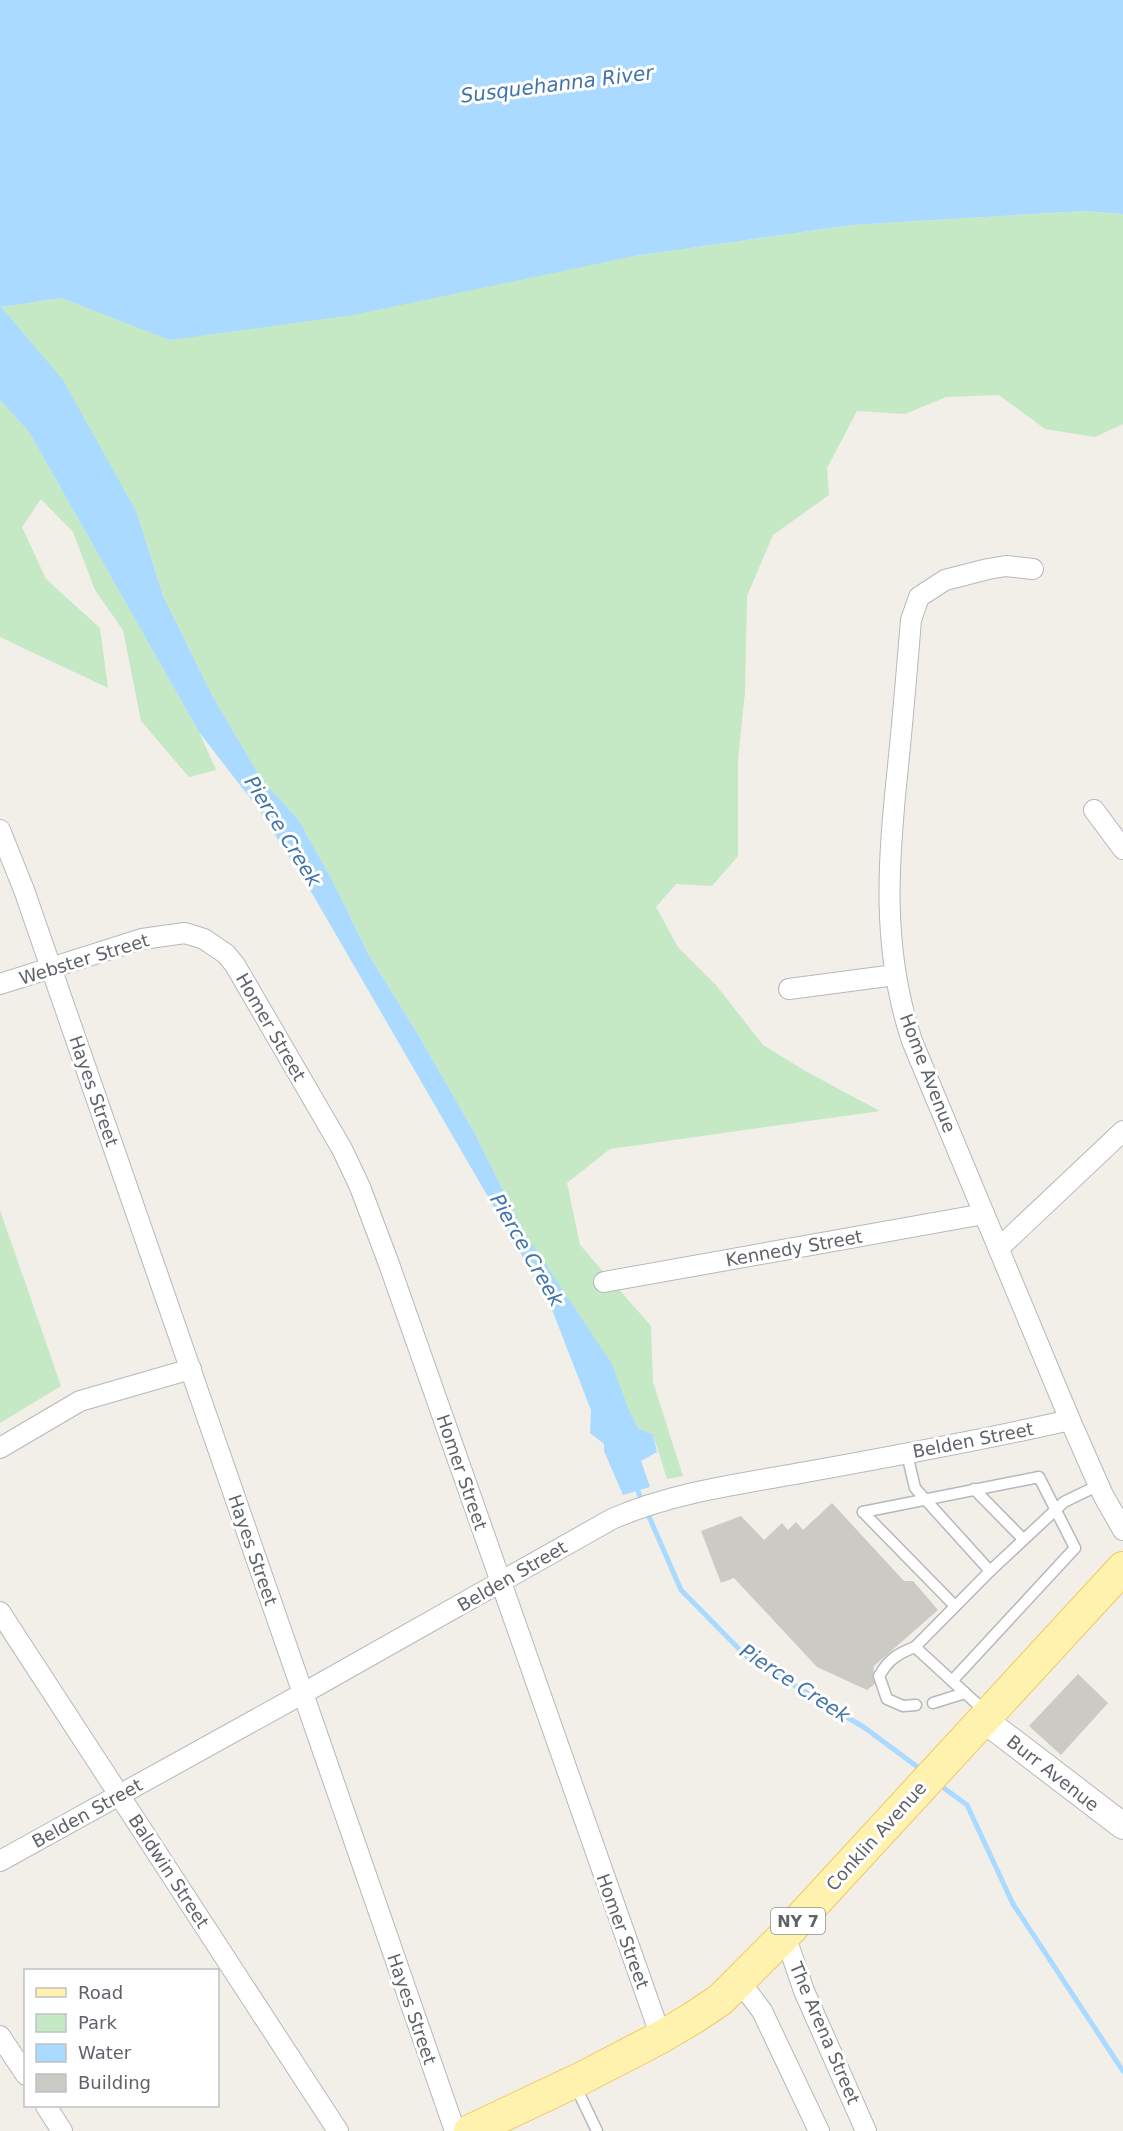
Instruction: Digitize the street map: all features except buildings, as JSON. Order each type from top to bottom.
[{"type":"main road","name":"Conklin Avenue","points":[[470,2131],[574,2082],[661,2037],[702,2012],[740,1982],[1123,1568]]},
{"type":"street","name":"Home Avenue","points":[[1033,569],[988,568],[945,580],[919,597],[911,620],[890,839],[889,921],[895,975],[912,1041],[1099,1485],[1123,1530]]},
{"type":"street","points":[[1094,810],[1123,849]]},
{"type":"street","name":"Hayes Street","points":[[0,830],[24,890],[455,2131]]},
{"type":"street","name":"Webster Street","points":[[0,984],[142,939],[184,933],[204,939]]},
{"type":"street","name":"Homer Street","points":[[204,939],[226,954],[235,965],[342,1149],[360,1187],[661,2037]]},
{"type":"street","points":[[789,990],[895,975]]},
{"type":"street","points":[[999,1248],[1123,1131]]},
{"type":"street","name":"Kennedy Street","points":[[604,1282],[984,1214]]},
{"type":"street","points":[[0,1448],[80,1401],[191,1369]]},
{"type":"street","name":"Belden Street","points":[[0,1861],[612,1519],[631,1511],[673,1497],[985,1440],[1071,1420]]},
{"type":"street","name":"Baldwin Street","points":[[0,1612],[338,2131]]},
{"type":"street","name":"Burr Avenue","points":[[986,1716],[1123,1826]]},
{"type":"street","name":"The Arena Street","points":[[785,1935],[804,1991],[866,2131]]},
{"type":"street","points":[[740,1982],[762,2011],[819,2131]]},
{"type":"street","points":[[0,2036],[24,2072]]},
{"type":"street","points":[[47,2107],[62,2131]]},
{"type":"lane","points":[[907,1454],[915,1488],[990,1571]]},
{"type":"lane","points":[[952,1681],[1076,1548],[1039,1477],[863,1512],[955,1606]]},
{"type":"lane","points":[[916,1705],[903,1706],[887,1699],[879,1676],[887,1662],[915,1647],[1055,1509],[1064,1502],[1099,1485]]},
{"type":"lane","points":[[975,1489],[1023,1539]]},
{"type":"lane","points":[[915,1647],[965,1693],[986,1716]]},
{"type":"lane","points":[[933,1703],[965,1693]]},
{"type":"lane","points":[[574,2082],[597,2131]]},
{"type":"green space","points":[[1084,211],[1123,214],[1123,424],[1095,437],[1045,429],[999,395],[946,397],[905,414],[857,411],[827,468],[829,495],[773,535],[747,596],[745,692],[738,760],[738,856],[712,886],[676,884],[656,907],[678,947],[716,985],[763,1045],[807,1072],[880,1111],[610,1149],[567,1183],[580,1245],[651,1326],[653,1382],[683,1476],[667,1479],[653,1434],[638,1428],[560,1288],[524,1232],[474,1132],[369,955],[331,878],[298,819],[261,779],[212,695],[163,596],[137,513],[1,307],[61,298],[171,340],[634,256],[852,225]]},
{"type":"green space","points":[[0,400],[29,432],[199,732],[216,770],[189,777],[141,721],[123,630],[95,590],[73,532],[41,499],[22,527],[46,579],[100,628],[108,688],[0,637]]},
{"type":"green space","points":[[0,1210],[61,1386],[0,1423]]},
{"type":"water","name":"Susquehanna River","points":[[0,0],[1123,0],[1123,214],[1084,211],[852,225],[634,256],[353,315],[170,340],[61,298],[1,307],[63,380],[137,513],[163,596],[212,695],[261,779],[298,819],[331,878],[369,955],[474,1132],[524,1232],[612,1364],[638,1428],[653,1434],[657,1452],[641,1461],[650,1487],[623,1495],[604,1451],[604,1444],[590,1433],[591,1410],[549,1302],[313,895],[260,811],[199,732],[29,432],[0,400]]},
{"type":"waterway","name":"Pierce Creek","points":[[635,1484],[643,1503]]},
{"type":"waterway","name":"Pierce Creek","points":[[647,1512],[681,1590],[746,1656],[865,1728],[923,1771]]},
{"type":"waterway","name":"Pierce Creek","points":[[937,1783],[967,1805],[1013,1904],[1123,2071]]}]
